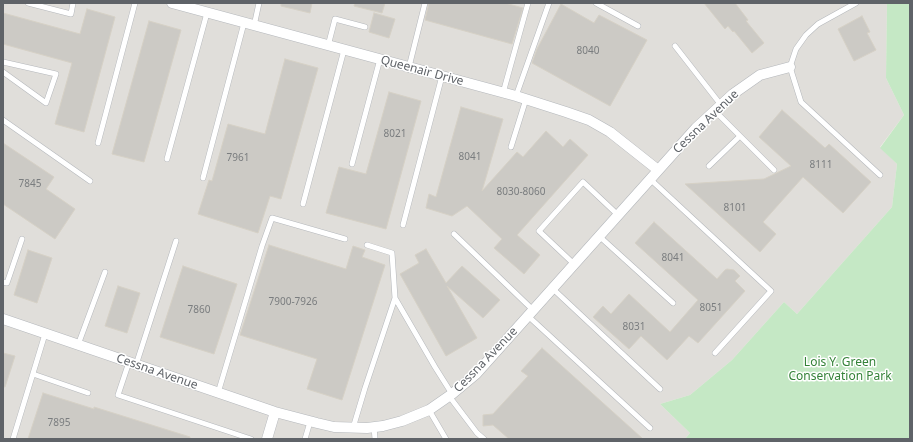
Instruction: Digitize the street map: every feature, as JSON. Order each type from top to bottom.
[{"type":"street","name":"Queenair Drive","points":[[172,3],[516,96],[566,112],[589,120],[610,132],[658,170]]},
{"type":"street","name":"Cessna Avenue","points":[[3,319],[218,393],[310,422],[334,427],[354,428],[383,426],[402,421],[429,410],[451,395],[476,374],[696,128],[733,94],[760,75],[790,68]]},
{"type":"street","points":[[266,439],[275,412]]},
{"type":"lane","points":[[28,3],[71,14],[74,3]]},
{"type":"lane","points":[[98,143],[135,3]]},
{"type":"lane","points":[[203,178],[249,24],[259,3]]},
{"type":"lane","points":[[409,67],[425,3]]},
{"type":"lane","points":[[503,93],[528,3]]},
{"type":"lane","points":[[516,96],[549,3]]},
{"type":"lane","points":[[596,3],[638,26]]},
{"type":"lane","points":[[856,3],[818,24],[806,35],[796,50],[790,68],[801,102],[880,175]]},
{"type":"lane","points":[[167,159],[207,13]]},
{"type":"lane","points":[[328,46],[334,19],[365,27]]},
{"type":"lane","points":[[675,46],[718,108],[740,136],[774,170]]},
{"type":"lane","points":[[303,204],[344,50]]},
{"type":"lane","points":[[352,164],[380,60]]},
{"type":"lane","points":[[3,62],[56,74],[46,103],[3,72]]},
{"type":"lane","points":[[403,225],[442,76]]},
{"type":"lane","points":[[511,147],[526,99]]},
{"type":"lane","points":[[3,120],[90,181]]},
{"type":"lane","points":[[709,166],[740,136]]},
{"type":"lane","points":[[650,179],[771,291],[715,353]]},
{"type":"lane","points":[[574,264],[539,231],[583,182],[618,216]]},
{"type":"lane","points":[[218,393],[262,246],[272,218],[345,239]]},
{"type":"lane","points":[[454,234],[531,313],[650,428]]},
{"type":"lane","points":[[599,236],[673,303]]},
{"type":"lane","points":[[3,282],[7,283],[22,239]]},
{"type":"lane","points":[[176,241],[133,364],[118,396],[251,439]]},
{"type":"lane","points":[[354,428],[365,388],[395,298],[392,253],[367,245]]},
{"type":"lane","points":[[78,345],[105,272]]},
{"type":"lane","points":[[552,288],[660,389]]},
{"type":"lane","points":[[395,298],[451,395],[478,433],[484,439]]},
{"type":"lane","points":[[14,439],[45,334]]},
{"type":"lane","points":[[33,374],[88,393]]},
{"type":"lane","points":[[429,410],[446,439]]},
{"type":"lane","points":[[305,439],[310,422]]},
{"type":"lane","points":[[374,427],[375,439]]},
{"type":"shaded area","points":[[3,3],[887,3],[886,78],[904,115],[880,147],[897,164],[892,207],[797,314],[784,302],[732,360],[690,395],[660,404],[690,433],[685,439],[3,439]]},
{"type":"green space","name":"Lois Y. Green Conservation Park","points":[[887,3],[910,3],[910,439],[685,439],[690,433],[660,404],[690,395],[732,360],[784,302],[797,314],[892,207],[897,164],[880,148],[904,115],[886,78]]},
{"type":"building","points":[[281,3],[312,3],[310,13],[281,6]]},
{"type":"building","points":[[355,3],[385,3],[382,13],[354,6]]},
{"type":"building","points":[[429,3],[505,3],[523,8],[512,44],[425,20]]},
{"type":"building","points":[[704,3],[735,3],[748,20],[746,21],[764,43],[752,53],[734,31],[733,32],[728,26],[725,29]]},
{"type":"building","points":[[561,4],[594,23],[599,15],[647,40],[610,106],[532,63],[537,49]]},
{"type":"building","points":[[87,9],[115,17],[84,132],[55,124],[72,63],[3,44],[3,13],[80,34]]},
{"type":"building","points":[[374,13],[395,19],[389,38],[369,32]]},
{"type":"building","points":[[862,16],[870,32],[867,33],[876,50],[854,61],[838,29]]},
{"type":"building","points":[[149,21],[181,30],[144,162],[112,154]]},
{"type":"building","points":[[285,59],[318,68],[281,199],[270,196],[258,233],[198,214],[209,180],[212,181],[228,124],[265,134]]},
{"type":"building","points":[[389,92],[421,101],[386,229],[326,213],[339,167],[366,174]]},
{"type":"building","points":[[461,107],[503,119],[482,191],[517,152],[523,157],[546,131],[563,147],[570,139],[588,155],[517,235],[540,255],[524,274],[494,248],[502,239],[467,206],[452,216],[426,208],[429,194],[436,197]]},
{"type":"building","points":[[782,110],[825,148],[829,144],[871,182],[843,213],[803,177],[763,222],[776,234],[760,252],[685,184],[764,179],[791,166],[759,137]]},
{"type":"building","points":[[3,143],[54,177],[46,189],[75,209],[55,239],[3,204]]},
{"type":"building","points":[[654,222],[717,279],[725,270],[734,270],[740,276],[735,281],[745,291],[698,343],[689,336],[667,360],[641,336],[629,349],[593,317],[603,306],[611,314],[629,294],[670,332],[698,300],[635,243]]},
{"type":"building","points":[[269,245],[346,269],[353,246],[365,250],[362,257],[385,265],[342,400],[307,389],[317,359],[240,335]]},
{"type":"building","points":[[426,249],[446,283],[462,266],[500,300],[483,318],[447,286],[477,338],[446,356],[400,274],[419,263],[415,255]]},
{"type":"building","points":[[28,250],[52,258],[37,303],[14,295]]},
{"type":"building","points":[[183,266],[237,284],[214,354],[160,337]]},
{"type":"building","points":[[118,286],[140,293],[127,333],[105,326]]},
{"type":"building","points":[[542,348],[643,439],[509,439],[493,425],[483,426],[483,415],[493,414],[528,376],[521,371]]},
{"type":"building","points":[[3,353],[15,356],[5,387],[3,387]]},
{"type":"building","points":[[43,393],[94,409],[94,407],[190,437],[190,439],[28,439]]}]
